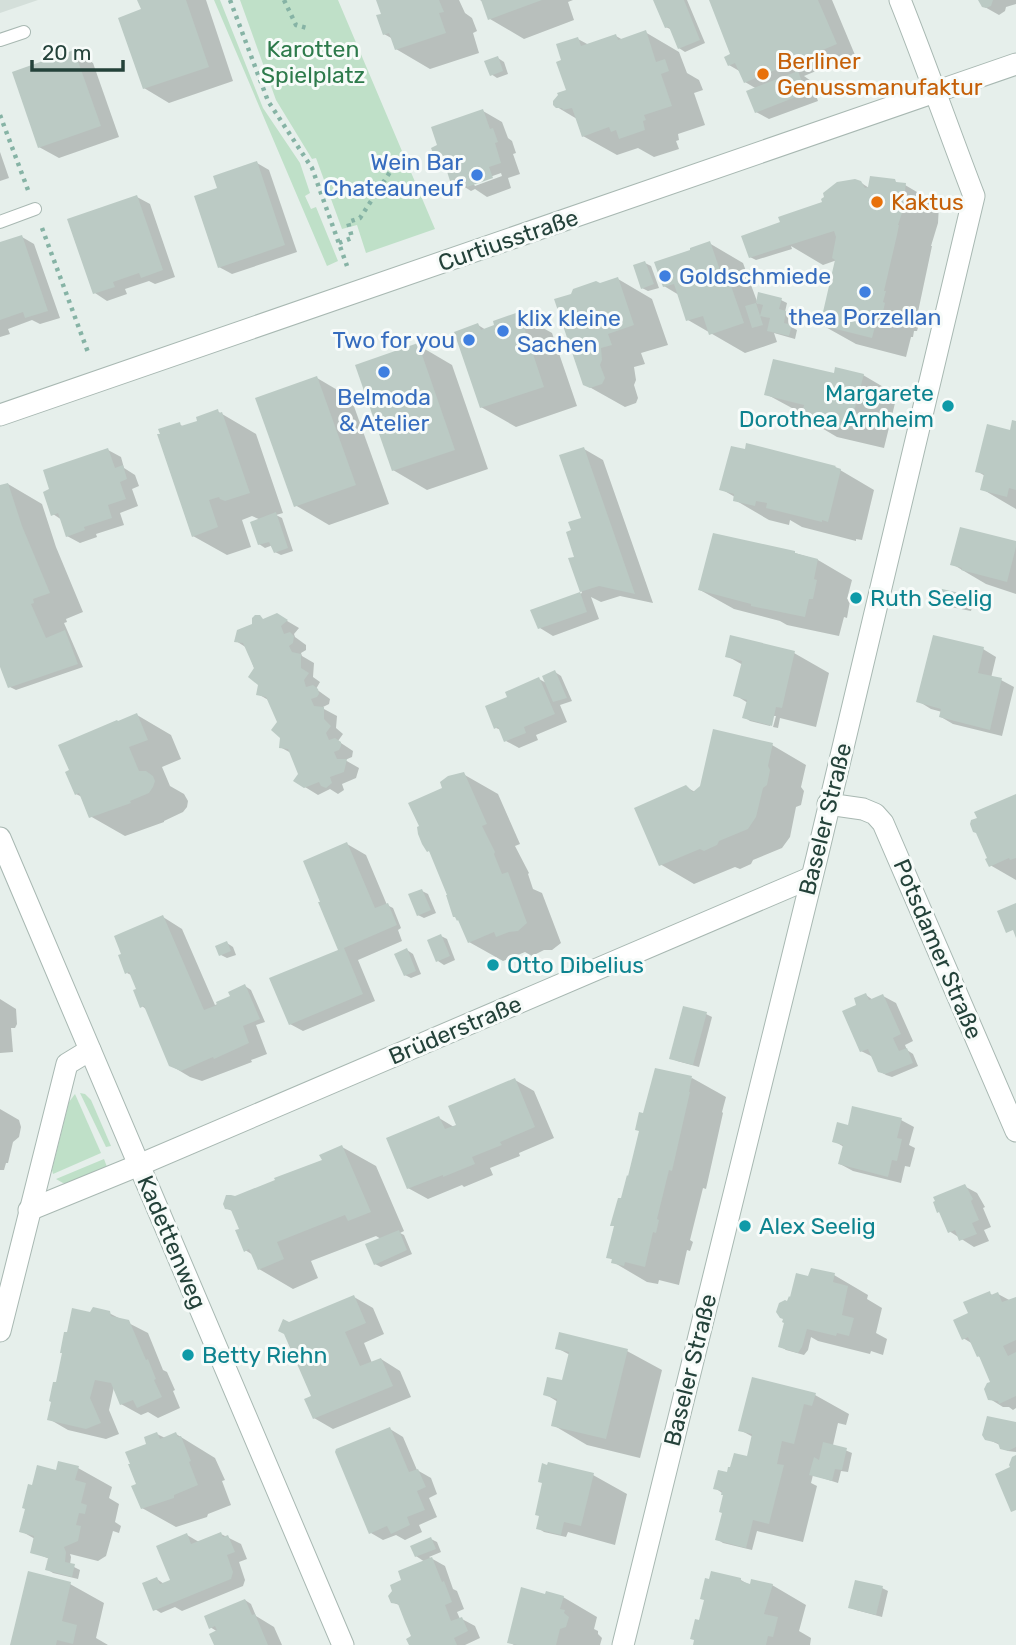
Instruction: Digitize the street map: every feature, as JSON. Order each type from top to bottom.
[{"type":"street","name":"Baseler Straße","points":[[622,1645],[974,196],[900,0]]},
{"type":"street","name":"Curtiusstraße","points":[[0,415],[1016,64]]},
{"type":"street","name":"Potsdamer Straße","points":[[828,804],[863,809],[875,814],[883,823],[1016,1131]]},
{"type":"street","name":"Kadettenweg","points":[[0,838],[343,1645]]},
{"type":"street","name":"Brüderstraße","points":[[29,1210],[810,878]]},
{"type":"street","points":[[0,1331],[67,1064],[90,1051]]},
{"type":"lane","points":[[0,40],[24,32]]},
{"type":"lane","points":[[0,222],[35,209]]},
{"type":"path","points":[[230,0],[268,102],[312,167],[347,267]]},
{"type":"path","points":[[284,0],[296,25],[307,28]]},
{"type":"path","points":[[0,115],[89,355]]},
{"type":"path","points":[[339,243],[352,238],[348,222],[360,218],[392,169],[388,155]]},
{"type":"shaded area","points":[[0,0],[38,0],[0,13]]},
{"type":"green space","points":[[214,0],[220,0],[263,108],[300,163],[310,193],[305,196],[311,209],[316,207],[338,261],[327,266]]},
{"type":"green space","name":"Karotten Spielplatz","points":[[240,0],[338,0],[435,229],[366,253],[357,225],[342,229],[316,158],[312,159],[276,100]]},
{"type":"green space","points":[[80,1093],[91,1100],[111,1146],[106,1147]]},
{"type":"green space","points":[[75,1094],[101,1153],[53,1174],[69,1102]]},
{"type":"green space","points":[[104,1159],[107,1167],[68,1183],[56,1179]]},
{"type":"building","points":[[137,0],[186,0],[209,67],[143,89],[118,18],[141,9]]},
{"type":"building","points":[[376,0],[439,0],[444,12],[439,13],[446,33],[395,50],[389,33],[383,35],[376,15],[381,14]]},
{"type":"building","points":[[481,0],[542,0],[488,20]]},
{"type":"building","points":[[653,0],[684,0],[700,40],[678,49]]},
{"type":"building","points":[[709,0],[818,0],[837,44],[744,83],[735,63],[728,66],[724,57],[730,54]]},
{"type":"building","points":[[978,0],[993,0],[991,6],[986,8],[982,7]]},
{"type":"building","points":[[646,30],[656,62],[665,59],[669,71],[661,74],[672,106],[644,115],[645,130],[619,139],[616,130],[611,132],[609,127],[582,137],[572,108],[563,110],[553,105],[557,93],[566,90],[556,62],[561,60],[556,44],[578,37],[581,46],[616,34],[618,40]]},
{"type":"building","points":[[74,50],[101,126],[38,148],[12,72]]},
{"type":"building","points":[[498,56],[503,71],[490,76],[484,61]]},
{"type":"building","points":[[798,71],[806,93],[755,113],[746,91]]},
{"type":"building","points":[[483,109],[498,142],[495,143],[501,163],[489,167],[493,178],[467,187],[463,176],[450,181],[444,162],[437,164],[431,148],[437,145],[431,127]]},
{"type":"building","points":[[257,161],[285,245],[218,268],[194,196],[217,188],[213,176]]},
{"type":"building","points":[[870,176],[906,183],[905,204],[884,291],[885,303],[872,338],[820,325],[835,260],[832,258],[836,237],[834,231],[749,258],[741,236],[780,222],[778,217],[822,202],[823,193],[837,182],[855,179],[861,181],[865,188],[868,187]]},
{"type":"building","points":[[137,195],[163,270],[141,278],[139,273],[113,282],[115,287],[93,294],[67,219]]},
{"type":"building","points":[[22,235],[48,311],[25,318],[23,312],[0,320],[0,242]]},
{"type":"building","points":[[710,241],[725,285],[730,283],[744,323],[709,335],[703,316],[686,321],[674,284],[663,287],[654,262]]},
{"type":"building","points":[[645,261],[654,284],[641,289],[633,265]]},
{"type":"building","points":[[618,277],[634,325],[608,334],[612,345],[601,348],[600,365],[605,378],[602,384],[590,388],[583,385],[554,299],[571,294],[573,289],[596,281],[600,283]]},
{"type":"building","points":[[758,292],[782,298],[779,309],[786,311],[784,323],[792,325],[789,336],[767,331],[770,318],[760,316],[763,305],[756,303]]},
{"type":"building","points":[[756,303],[763,325],[752,328],[745,306]]},
{"type":"building","points":[[519,312],[544,387],[480,408],[454,332],[478,323],[481,330],[494,325],[493,321]]},
{"type":"building","points":[[418,343],[455,450],[392,471],[355,365]]},
{"type":"building","points":[[773,359],[834,373],[835,367],[864,374],[849,430],[801,418],[804,405],[764,395]]},
{"type":"building","points":[[317,376],[356,485],[294,507],[255,398]]},
{"type":"building","points":[[218,409],[219,413],[222,412],[250,493],[225,501],[219,497],[209,500],[218,527],[192,537],[157,434],[160,434],[158,429],[180,422],[181,426],[197,421],[196,417]]},
{"type":"building","points":[[1012,420],[1016,421],[1016,490],[1009,488],[1007,497],[980,490],[984,474],[975,472],[987,424],[1010,430]]},
{"type":"building","points":[[746,443],[841,469],[828,522],[766,508],[767,503],[756,501],[755,506],[733,501],[734,494],[719,490],[731,446],[745,449]]},
{"type":"building","points":[[584,447],[635,594],[599,586],[580,592],[568,558],[574,557],[566,532],[571,530],[568,522],[581,518],[559,455]]},
{"type":"building","points":[[108,448],[115,468],[123,465],[127,479],[120,482],[126,499],[108,505],[112,518],[84,527],[85,530],[66,537],[58,513],[51,516],[43,492],[49,489],[43,470]]},
{"type":"building","points":[[8,483],[22,526],[50,593],[33,599],[34,603],[31,604],[46,638],[65,630],[78,664],[8,688],[0,667],[0,485]]},
{"type":"building","points":[[276,512],[288,548],[274,553],[269,542],[258,545],[250,522]]},
{"type":"building","points":[[960,527],[1016,541],[1007,582],[950,565]]},
{"type":"building","points":[[713,533],[795,551],[818,559],[813,599],[809,599],[805,617],[751,606],[698,590]]},
{"type":"building","points":[[942,589],[968,595],[965,609],[938,603]]},
{"type":"building","points":[[580,592],[587,612],[538,629],[530,610]]},
{"type":"building","points":[[277,613],[288,620],[281,626],[284,634],[290,632],[294,636],[293,643],[289,646],[292,652],[301,654],[301,668],[309,673],[304,680],[306,687],[313,685],[318,689],[317,697],[311,699],[314,706],[324,707],[324,719],[331,726],[326,733],[329,740],[335,738],[341,742],[339,750],[334,752],[337,759],[347,759],[344,772],[330,777],[332,783],[326,788],[319,782],[304,788],[293,781],[298,774],[288,749],[279,748],[280,738],[271,730],[277,722],[266,697],[256,695],[258,685],[248,677],[254,668],[243,643],[234,642],[237,630],[252,624],[255,615],[260,615],[263,619]]},
{"type":"building","points":[[730,635],[795,651],[782,708],[776,707],[772,726],[742,718],[747,700],[733,696],[742,661],[725,657]]},
{"type":"building","points":[[933,635],[984,647],[978,673],[1002,678],[990,730],[939,717],[941,709],[916,702]]},
{"type":"building","points":[[555,670],[567,698],[553,702],[542,676]]},
{"type":"building","points":[[539,677],[555,714],[524,727],[526,733],[504,742],[498,727],[494,729],[485,706],[507,697],[505,692]]},
{"type":"building","points":[[137,713],[148,740],[129,747],[139,771],[146,771],[153,776],[153,787],[149,793],[130,801],[131,803],[89,818],[79,793],[75,795],[65,772],[69,770],[58,745]]},
{"type":"building","points":[[713,729],[773,743],[767,785],[763,788],[756,817],[748,829],[719,841],[717,845],[659,866],[634,808],[686,785],[693,792],[700,786]]},
{"type":"building","points":[[464,772],[487,824],[482,826],[502,874],[508,872],[527,923],[518,931],[496,937],[494,932],[468,943],[458,920],[453,917],[447,895],[429,851],[427,852],[422,844],[418,834],[419,826],[408,803],[442,788],[440,782],[448,776]]},
{"type":"building","points":[[1016,794],[1016,858],[1009,858],[989,867],[976,833],[973,832],[971,820],[977,818],[974,812]]},
{"type":"building","points":[[347,842],[375,908],[388,903],[397,925],[344,948],[363,994],[289,1025],[269,978],[338,950],[303,861]]},
{"type":"building","points":[[422,889],[431,910],[417,916],[408,894]]},
{"type":"building","points":[[1016,903],[1016,938],[1013,930],[1006,933],[997,911]]},
{"type":"building","points":[[163,915],[204,1010],[217,1005],[216,1002],[230,996],[228,992],[245,984],[260,1019],[243,1026],[249,1043],[181,1071],[169,1066],[144,1006],[140,1008],[129,972],[125,974],[118,955],[121,954],[114,936]]},
{"type":"building","points":[[441,934],[450,956],[436,962],[427,940]]},
{"type":"building","points":[[227,941],[231,951],[219,956],[215,946]]},
{"type":"building","points":[[407,948],[416,971],[404,976],[394,954]]},
{"type":"building","points":[[866,993],[869,1000],[883,994],[901,1034],[893,1038],[899,1051],[907,1048],[913,1063],[885,1074],[878,1072],[868,1049],[860,1052],[842,1011],[856,1005],[854,998]]},
{"type":"building","points":[[683,1006],[707,1012],[693,1065],[669,1059]]},
{"type":"building","points":[[655,1068],[692,1076],[690,1092],[672,1171],[669,1170],[656,1233],[653,1232],[645,1267],[625,1262],[624,1266],[611,1263],[612,1259],[606,1258],[614,1226],[610,1226],[628,1176],[639,1131],[635,1130],[639,1112],[643,1113]]},
{"type":"building","points":[[515,1078],[535,1127],[472,1157],[475,1164],[407,1189],[386,1138],[439,1116],[445,1129],[456,1125],[448,1106]]},
{"type":"building","points":[[852,1106],[902,1118],[897,1138],[902,1139],[897,1161],[892,1160],[888,1177],[838,1164],[843,1145],[832,1142],[837,1122],[848,1125]]},
{"type":"building","points":[[342,1145],[371,1212],[348,1221],[345,1215],[277,1242],[284,1259],[258,1270],[249,1249],[244,1252],[231,1210],[225,1209],[223,1204],[226,1195],[235,1196],[322,1160],[319,1155]]},
{"type":"building","points":[[965,1184],[979,1220],[972,1223],[977,1234],[959,1241],[955,1230],[948,1233],[939,1212],[937,1213],[933,1197]]},
{"type":"building","points":[[399,1230],[407,1250],[374,1265],[365,1244]]},
{"type":"building","points":[[811,1268],[835,1273],[833,1282],[848,1286],[842,1315],[854,1318],[849,1336],[837,1333],[836,1336],[807,1329],[798,1353],[778,1347],[784,1323],[776,1312],[779,1303],[790,1297],[796,1273],[808,1276]]},
{"type":"building","points":[[990,1291],[991,1295],[998,1292],[1002,1302],[1016,1297],[1016,1340],[1003,1346],[1008,1356],[1016,1352],[1016,1396],[999,1404],[998,1401],[988,1400],[984,1389],[990,1382],[979,1356],[977,1357],[968,1337],[962,1340],[953,1320],[968,1313],[963,1302]]},
{"type":"building","points":[[354,1295],[366,1323],[345,1332],[360,1366],[381,1358],[393,1386],[313,1419],[304,1399],[311,1396],[284,1334],[278,1331],[283,1319],[289,1322]]},
{"type":"building","points":[[93,1307],[110,1311],[111,1316],[129,1320],[146,1360],[148,1359],[162,1397],[137,1408],[133,1400],[120,1405],[111,1383],[95,1380],[90,1398],[101,1423],[86,1429],[47,1420],[64,1332],[67,1332],[72,1308],[90,1312]]},
{"type":"building","points":[[559,1332],[628,1349],[606,1439],[551,1426],[557,1399],[543,1395],[547,1377],[562,1380],[569,1352],[555,1349]]},
{"type":"building","points":[[752,1377],[816,1393],[812,1406],[804,1404],[794,1444],[782,1441],[777,1464],[784,1465],[769,1524],[753,1520],[746,1548],[715,1540],[722,1513],[719,1512],[723,1495],[722,1491],[713,1489],[718,1470],[727,1472],[734,1453],[747,1456],[752,1434],[738,1431]]},
{"type":"building","points":[[987,1416],[1016,1422],[1016,1447],[1008,1451],[1000,1449],[998,1443],[985,1440],[982,1435]]},
{"type":"building","points":[[390,1427],[409,1472],[418,1469],[426,1487],[417,1491],[425,1510],[407,1517],[410,1525],[391,1534],[387,1526],[369,1534],[335,1452],[336,1449]]},
{"type":"building","points":[[157,1432],[160,1439],[176,1432],[178,1437],[181,1436],[198,1485],[174,1495],[174,1498],[141,1509],[131,1486],[136,1484],[125,1452],[146,1444],[144,1437]]},
{"type":"building","points":[[823,1442],[847,1448],[842,1470],[835,1469],[832,1481],[809,1475],[814,1457],[819,1460]]},
{"type":"building","points":[[1016,1455],[1016,1510],[1011,1512],[995,1474],[1010,1467],[1012,1457]]},
{"type":"building","points":[[58,1461],[79,1466],[75,1480],[86,1483],[81,1503],[87,1505],[85,1514],[79,1513],[76,1525],[81,1526],[78,1541],[64,1547],[65,1562],[75,1564],[72,1577],[45,1570],[48,1558],[30,1553],[34,1536],[19,1532],[28,1484],[32,1485],[37,1465],[56,1470]]},
{"type":"building","points":[[548,1462],[594,1473],[581,1526],[564,1522],[561,1535],[536,1529],[539,1516],[535,1515],[542,1483],[538,1482],[542,1463],[547,1465]]},
{"type":"building","points":[[221,1532],[223,1537],[228,1535],[235,1552],[227,1555],[233,1572],[231,1579],[153,1611],[142,1583],[157,1577],[160,1584],[170,1580],[156,1546],[187,1533],[191,1544]]},
{"type":"building","points":[[431,1537],[436,1549],[415,1557],[410,1546]]},
{"type":"building","points":[[432,1557],[452,1602],[445,1605],[451,1621],[462,1617],[468,1631],[454,1638],[457,1645],[409,1645],[406,1639],[411,1636],[398,1604],[391,1603],[388,1596],[392,1591],[390,1585],[401,1580],[398,1571]]},
{"type":"building","points":[[28,1571],[71,1582],[62,1621],[77,1625],[73,1644],[57,1640],[56,1645],[10,1645]]},
{"type":"building","points":[[711,1571],[741,1578],[741,1581],[750,1584],[751,1579],[773,1584],[764,1614],[778,1617],[773,1637],[768,1636],[766,1645],[693,1645],[694,1640],[690,1639],[704,1600],[700,1599],[705,1578],[709,1579]]},
{"type":"building","points":[[855,1580],[883,1586],[876,1615],[848,1608]]},
{"type":"building","points":[[521,1587],[564,1596],[560,1609],[565,1610],[564,1613],[569,1617],[566,1627],[560,1629],[556,1645],[507,1643]]},
{"type":"building","points":[[245,1599],[252,1615],[255,1614],[268,1645],[214,1645],[209,1634],[217,1630],[215,1626],[209,1629],[204,1616]]},
{"type":"place","name":"Berliner Genussmanufaktur","points":[[763,74]]},
{"type":"place","name":"Wein Bar Chateauneuf","points":[[477,175]]},
{"type":"place","name":"Kaktus","points":[[877,202]]},
{"type":"place","name":"Goldschmiede","points":[[665,276]]},
{"type":"place","name":"thea Porzellan","points":[[865,292]]},
{"type":"place","name":"klix kleine Sachen","points":[[503,331]]},
{"type":"place","name":"Two for you","points":[[469,340]]},
{"type":"place","name":"Belmoda & Atelier","points":[[384,372]]},
{"type":"place","name":"Margarete Dorothea Arnheim","points":[[948,406]]},
{"type":"place","name":"Ruth Seelig","points":[[856,598]]},
{"type":"place","name":"Otto Dibelius","points":[[493,965]]},
{"type":"place","name":"Alex Seelig","points":[[745,1226]]},
{"type":"place","name":"Betty Riehn","points":[[188,1355]]}]
